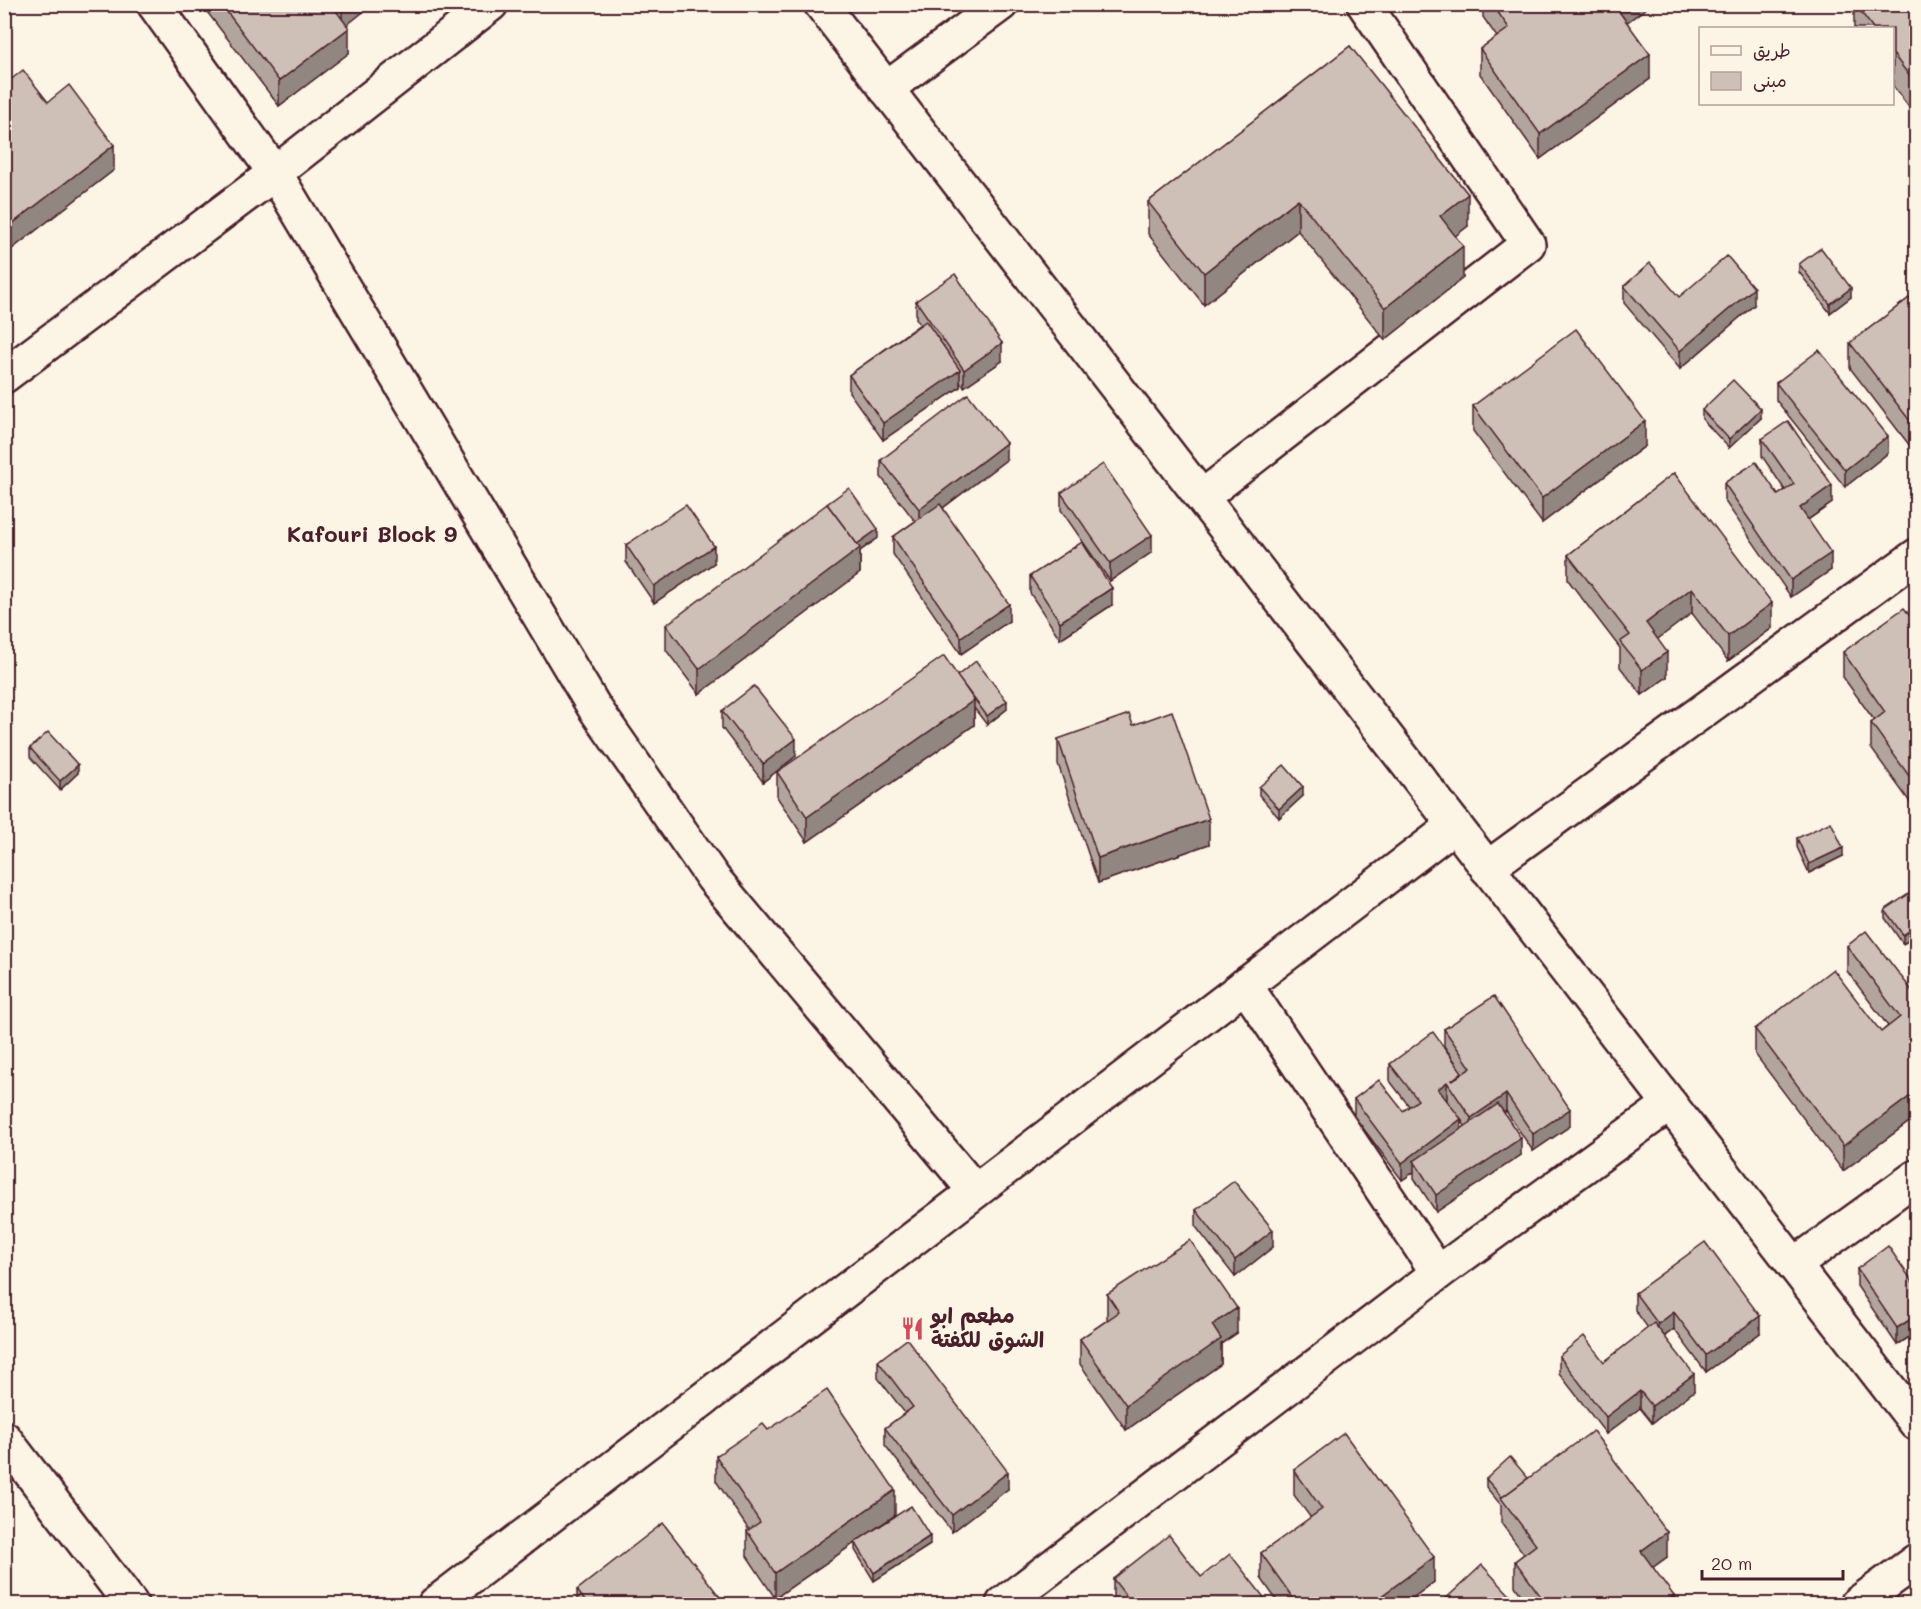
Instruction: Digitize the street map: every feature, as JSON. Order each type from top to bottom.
[{"type":"street","points":[[154,4],[275,173],[594,707],[713,878],[975,1191]]},
{"type":"street","points":[[4,376],[275,173],[491,4]]},
{"type":"street","points":[[821,4],[1917,1423]]},
{"type":"street","points":[[886,89],[1001,4]]},
{"type":"street","points":[[1202,497],[1528,244],[1364,4]]},
{"type":"street","points":[[1488,868],[1917,556]]},
{"type":"street","points":[[435,1605],[1455,825]]},
{"type":"street","points":[[1245,985],[1438,1273]]},
{"type":"street","points":[[1003,1605],[1438,1273],[1670,1104]]},
{"type":"street","points":[[1794,1265],[1917,1177]]},
{"type":"street","points":[[4,1438],[131,1605]]},
{"type":"street","points":[[1857,1605],[1917,1561]]},
{"type":"building","points":[[221,4],[331,4],[349,28],[279,81]]},
{"type":"building","points":[[1492,4],[1617,4],[1615,6],[1650,54],[1540,134],[1480,49],[1509,28]]},
{"type":"building","points":[[1855,4],[1917,4],[1917,86],[1894,55],[1894,27],[1872,27]]},
{"type":"building","points":[[1350,46],[1468,194],[1440,216],[1463,246],[1385,308],[1298,199],[1204,273],[1148,202]]},
{"type":"building","points":[[23,70],[48,102],[69,85],[114,145],[8,227],[4,222],[4,85]]},
{"type":"building","points":[[1821,248],[1851,288],[1830,304],[1799,264]]},
{"type":"building","points":[[1727,256],[1754,288],[1680,351],[1624,286],[1650,263],[1679,297]]},
{"type":"building","points":[[955,274],[1002,343],[964,370],[916,301]]},
{"type":"building","points":[[1917,292],[1917,430],[1850,343]]},
{"type":"building","points":[[926,321],[960,370],[883,423],[849,375]]},
{"type":"building","points":[[1576,329],[1645,421],[1542,498],[1473,406]]},
{"type":"building","points":[[1819,350],[1888,436],[1845,470],[1776,383]]},
{"type":"building","points":[[1733,380],[1761,409],[1729,439],[1702,410]]},
{"type":"building","points":[[968,394],[1006,443],[919,509],[881,460]]},
{"type":"building","points":[[1788,421],[1832,485],[1800,508],[1831,553],[1791,580],[1724,483],[1756,462],[1778,495],[1794,484],[1762,439]]},
{"type":"building","points":[[1103,464],[1152,535],[1110,563],[1061,493]]},
{"type":"building","points":[[1674,473],[1772,603],[1728,636],[1692,588],[1646,623],[1667,652],[1642,670],[1620,642],[1630,635],[1568,555]]},
{"type":"building","points":[[849,488],[878,529],[857,544],[827,504]]},
{"type":"building","points":[[827,504],[860,548],[699,669],[666,625]]},
{"type":"building","points":[[940,504],[1009,604],[961,637],[893,537]]},
{"type":"building","points":[[686,505],[714,546],[654,586],[626,545]]},
{"type":"building","points":[[1082,542],[1112,588],[1060,622],[1030,576]]},
{"type":"building","points":[[1904,608],[1917,625],[1917,787],[1871,723],[1885,712],[1843,652]]},
{"type":"building","points":[[944,656],[974,700],[807,817],[777,772]]},
{"type":"building","points":[[976,661],[1007,701],[987,716],[957,676]]},
{"type":"building","points":[[754,686],[796,739],[763,764],[722,711]]},
{"type":"building","points":[[1172,711],[1209,819],[1098,858],[1058,739],[1129,714],[1133,725]]},
{"type":"building","points":[[48,732],[78,765],[60,781],[30,748]]},
{"type":"building","points":[[1284,765],[1303,787],[1279,809],[1259,787]]},
{"type":"building","points":[[1831,822],[1843,848],[1809,864],[1797,838]]},
{"type":"building","points":[[1916,889],[1917,926],[1903,935],[1885,910]]},
{"type":"building","points":[[1866,931],[1917,997],[1917,1091],[1843,1146],[1755,1029],[1833,969],[1881,1032],[1900,1017],[1847,946]]},
{"type":"building","points":[[1494,996],[1570,1109],[1533,1134],[1506,1094],[1471,1118],[1447,1082],[1438,1089],[1461,1119],[1402,1163],[1354,1099],[1379,1080],[1403,1111],[1418,1100],[1390,1064],[1433,1032],[1462,1072],[1451,1081],[1471,1068],[1444,1029]]},
{"type":"building","points":[[1498,1104],[1521,1138],[1436,1195],[1414,1161]]},
{"type":"building","points":[[1234,1181],[1273,1230],[1235,1260],[1196,1210]]},
{"type":"building","points":[[1190,1240],[1237,1308],[1212,1325],[1221,1339],[1126,1405],[1080,1339],[1119,1312],[1107,1294]]},
{"type":"building","points":[[1705,1242],[1760,1316],[1706,1355],[1674,1312],[1658,1324],[1635,1293]]},
{"type":"building","points":[[1888,1246],[1917,1288],[1917,1315],[1897,1328],[1857,1269]]},
{"type":"building","points":[[1654,1323],[1694,1374],[1652,1406],[1640,1391],[1606,1417],[1559,1356],[1584,1336],[1604,1362]]},
{"type":"building","points":[[907,1339],[1008,1472],[952,1515],[885,1428],[913,1407],[878,1361]]},
{"type":"building","points":[[827,1390],[895,1490],[775,1573],[747,1531],[760,1522],[716,1456],[763,1424],[768,1430]]},
{"type":"building","points":[[1593,1431],[1667,1532],[1641,1551],[1674,1596],[1663,1605],[1547,1605],[1515,1561],[1536,1545],[1501,1498]]},
{"type":"building","points":[[1344,1433],[1434,1557],[1369,1605],[1298,1605],[1261,1553],[1322,1509],[1294,1470]]},
{"type":"building","points":[[1510,1457],[1528,1478],[1502,1497],[1486,1479]]},
{"type":"building","points":[[911,1506],[930,1536],[874,1573],[855,1542]]},
{"type":"building","points":[[663,1523],[726,1605],[588,1605],[577,1590]]},
{"type":"building","points":[[1169,1535],[1201,1577],[1230,1554],[1270,1605],[1133,1605],[1113,1579]]},
{"type":"building","points":[[1482,1565],[1519,1605],[1439,1605]]},
{"type":"place","name":"مطعم ابو الشوق للكفتة","points":[[913,1328]]},
{"type":"district","name":"Kafouri Block 9","points":[[372,534]]}]
